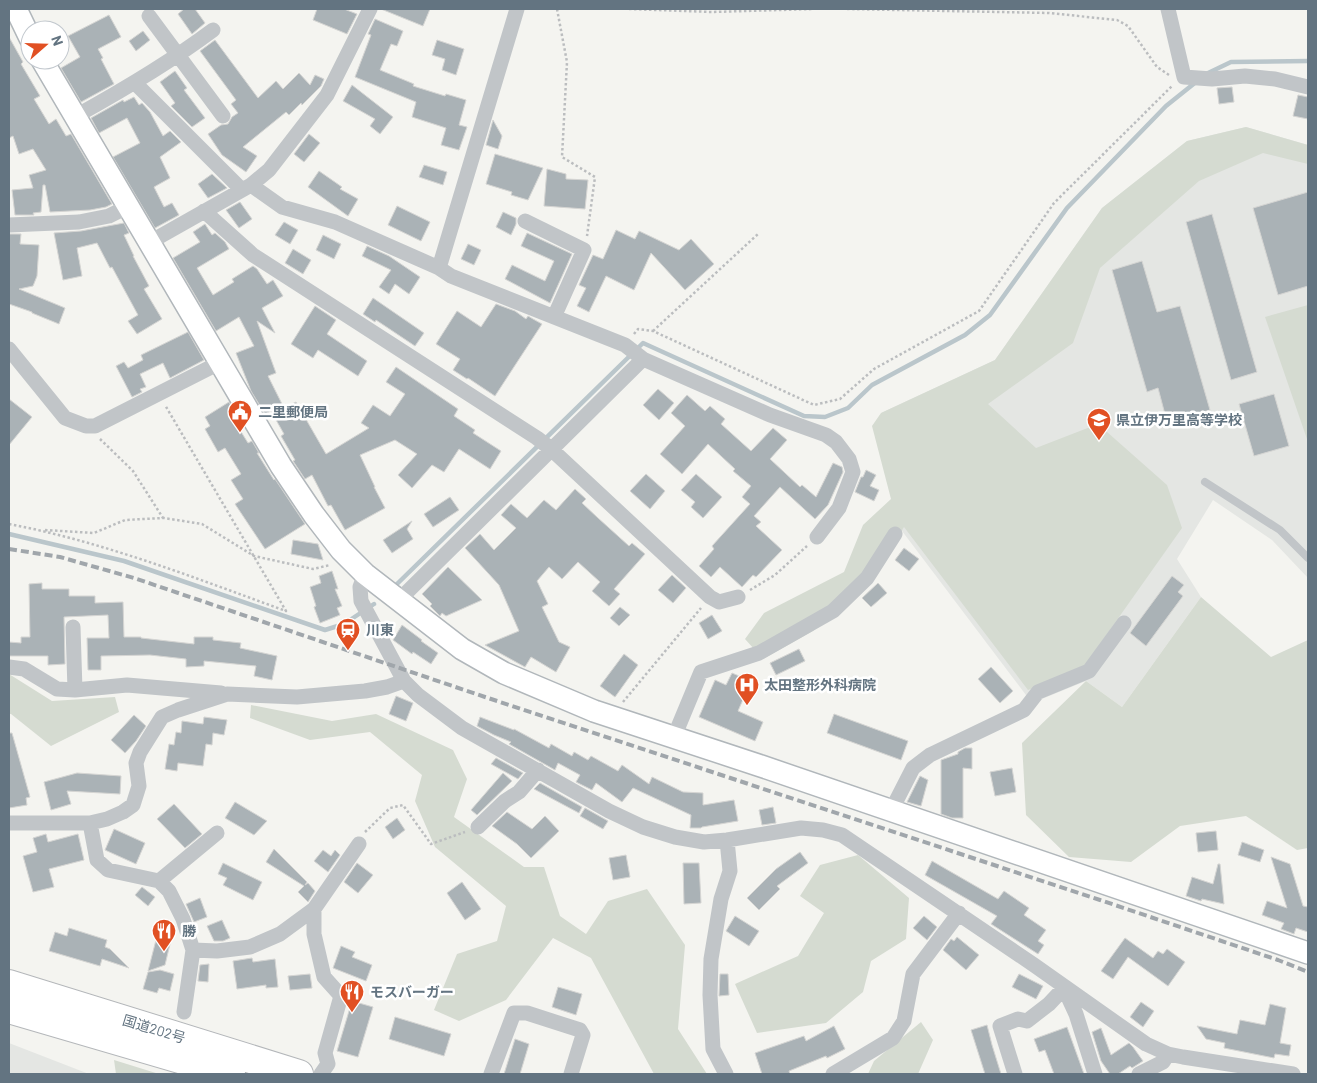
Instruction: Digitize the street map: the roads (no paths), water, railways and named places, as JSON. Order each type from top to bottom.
[{"type":"highway","name":"国道202号","points":[[9,984],[299,1074]]},
{"type":"highway","name":"国道202号","points":[[9,1008],[231,1074]]},
{"type":"street","points":[[150,242],[247,187],[268,170],[327,95],[370,9]]},
{"type":"street","points":[[439,268],[517,9]]},
{"type":"street","points":[[1168,9],[1184,77],[1212,79],[1245,76],[1274,79],[1308,87]]},
{"type":"street","points":[[149,16],[223,116]]},
{"type":"street","points":[[76,116],[135,83],[178,56],[213,30]]},
{"type":"street","points":[[48,70],[281,466],[314,515],[341,550],[365,574],[462,650],[504,673],[594,711],[1308,953]]},
{"type":"street","points":[[135,83],[247,187],[282,207],[335,222],[439,268],[451,276],[624,345],[643,359],[770,415],[826,435],[836,442],[849,459],[853,472],[839,508],[817,537]]},
{"type":"street","points":[[9,225],[79,222],[109,216],[129,206]]},
{"type":"street","points":[[204,211],[253,255],[537,438],[710,597],[719,602],[738,597]]},
{"type":"street","points":[[525,222],[584,250],[554,317]]},
{"type":"street","points":[[9,349],[65,418],[86,426],[95,426],[221,362]]},
{"type":"street","points":[[399,600],[643,359]]},
{"type":"street","points":[[674,738],[702,672],[759,653],[833,611],[868,578],[895,534]]},
{"type":"street","points":[[365,574],[360,587],[361,601],[404,681],[418,695],[462,728],[609,811],[643,827],[675,837],[704,842],[801,828],[823,830],[842,835],[1034,965],[1064,988],[1146,1044],[1168,1054],[1249,1070],[1294,1074]]},
{"type":"street","points":[[891,811],[913,768],[930,755],[1024,710],[1038,692],[1088,671],[1124,623]]},
{"type":"street","points":[[73,627],[75,690]]},
{"type":"street","points":[[9,668],[24,669],[57,688],[75,690],[127,685],[227,694],[297,697],[365,691],[387,687],[404,681]]},
{"type":"street","points":[[9,823],[90,823],[107,820],[122,812],[133,804],[139,786],[136,763],[140,752],[162,717],[227,694]]},
{"type":"street","points":[[478,827],[505,801],[519,792],[538,770]]},
{"type":"street","points":[[90,823],[97,860],[108,870],[159,881],[170,891],[183,919],[193,950],[184,1012]]},
{"type":"street","points":[[159,881],[217,833]]},
{"type":"street","points":[[726,1074],[713,1049],[710,995],[711,959],[721,899],[730,871],[727,840]]},
{"type":"street","points":[[193,950],[217,951],[250,947],[280,934],[314,909],[359,844]]},
{"type":"street","points":[[314,909],[314,934],[324,976],[341,996],[325,1053],[328,1064],[321,1074]]},
{"type":"street","points":[[833,1074],[893,1038],[904,1021],[914,974],[958,914]]},
{"type":"street","points":[[1015,1074],[1000,1026],[1018,1019],[1027,1020],[1049,1004],[1064,988]]},
{"type":"street","points":[[1064,988],[1076,1014],[1095,1074]]},
{"type":"street","points":[[490,1074],[514,1013],[527,1013],[580,1030],[583,1035],[572,1074]]},
{"type":"street","points":[[1139,1074],[1163,1062],[1168,1054]]},
{"type":"lane","points":[[1205,482],[1280,530],[1308,558]]},
{"type":"waterway","points":[[1206,74],[1231,62],[1308,61]]},
{"type":"waterway","points":[[397,584],[643,343],[804,416],[825,417],[848,408],[872,385],[965,335],[990,315],[1067,208],[1166,106],[1196,82]]},
{"type":"waterway","points":[[9,534],[124,561],[325,630],[344,624],[374,604]]},
{"type":"railway","points":[[9,549],[60,557],[134,578],[485,697],[1100,900],[1278,960],[1308,972]]},
{"type":"place","name":"二里郵便局","points":[[240,433]]},
{"type":"place","name":"県立伊万里高等学校","points":[[1099,441]]},
{"type":"place","name":"川東","points":[[348,651]]},
{"type":"place","name":"太田整形外科病院","points":[[747,706]]},
{"type":"place","name":"勝","points":[[164,952]]},
{"type":"place","name":"モスバーガー","points":[[352,1013]]}]
